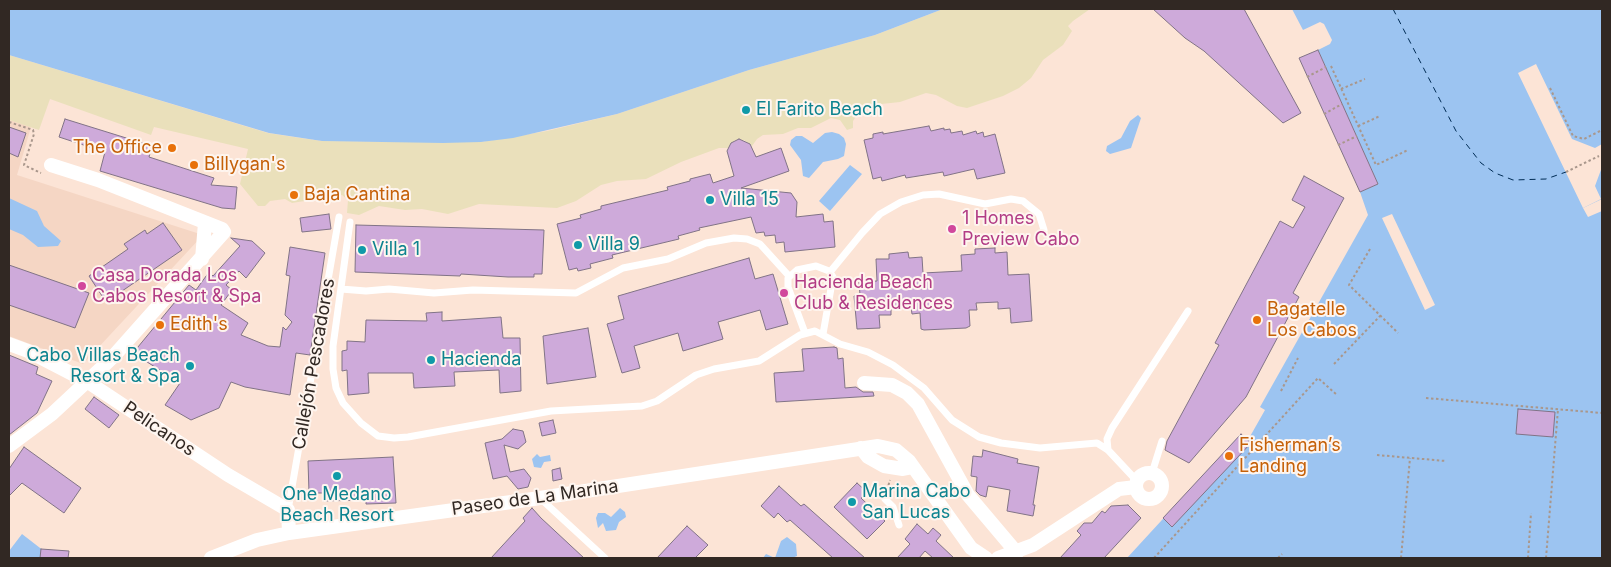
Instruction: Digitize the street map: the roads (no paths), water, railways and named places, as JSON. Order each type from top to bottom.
[{"type":"street","points":[[9,446],[52,414],[119,351],[202,259],[224,230],[98,180],[51,165]]},
{"type":"street","points":[[202,259],[205,223]]},
{"type":"street","name":"Pelicanos","points":[[9,344],[36,355],[88,382],[228,475],[288,510]]},
{"type":"street","points":[[864,383],[892,385],[907,393],[918,404],[968,495],[1017,553]]},
{"type":"street","name":"Paseo de La Marina","points":[[211,558],[257,540],[289,532],[540,498],[878,446],[892,449],[904,456],[971,548],[986,558]]},
{"type":"street","points":[[861,448],[868,457],[877,462],[894,468],[913,467]]},
{"type":"street","points":[[998,558],[1017,553],[1033,545],[1115,491],[1136,484],[1143,474],[1152,473],[1162,482],[1162,489],[1159,496],[1152,499],[1145,498],[1139,494],[1136,484]]},
{"type":"street","points":[[288,510],[289,532]]},
{"type":"lane","points":[[830,272],[874,220],[893,205],[915,196],[939,194],[985,204],[1011,199],[1023,201],[1039,214],[1044,230]]},
{"type":"lane","name":"Callejón Pescadores","points":[[288,510],[339,217]]},
{"type":"lane","points":[[350,222],[332,357],[338,394],[347,408],[369,430],[388,438],[408,437],[551,411],[648,405],[696,375],[714,369],[759,360],[805,334],[815,331],[840,344],[868,352],[893,365],[924,388],[952,420],[979,437],[1001,443],[1040,448],[1094,443],[1108,450],[1136,484]]},
{"type":"lane","points":[[341,289],[366,291],[389,289],[434,293],[473,290],[578,293],[623,268],[668,259],[706,243],[734,238],[747,239],[760,244],[789,276],[788,287],[805,334]]},
{"type":"lane","points":[[789,276],[797,270],[810,266],[823,268],[830,272],[833,283],[823,334]]},
{"type":"lane","points":[[1108,450],[1107,439],[1112,428],[1188,311]]},
{"type":"lane","points":[[1152,473],[1162,441]]},
{"type":"lane","points":[[540,498],[605,558]]},
{"type":"lane","points":[[885,499],[893,507],[898,525]]},
{"type":"water","points":[[9,9],[943,9],[875,35],[749,70],[617,114],[513,138],[481,142],[443,143],[322,141],[269,133],[9,55]]},
{"type":"water","points":[[1292,9],[1602,9],[1602,144],[1595,148],[1572,139],[1536,64],[1518,73],[1583,208],[1601,199],[1595,186],[1602,167],[1602,558],[1127,558],[1241,434],[1248,440],[1265,410],[1260,407],[1368,215],[1360,192],[1378,184],[1318,50],[1330,44],[1332,40],[1324,24],[1320,22],[1303,30]]},
{"type":"water","points":[[1138,115],[1141,118],[1131,148],[1110,154],[1106,151],[1107,146],[1121,138],[1130,121]]},
{"type":"water","points":[[832,132],[844,138],[846,144],[844,156],[823,162],[809,178],[803,176],[801,160],[790,145],[791,140],[796,136],[802,136],[813,143],[825,133]]},
{"type":"water","points":[[850,165],[862,174],[830,211],[819,201]]},
{"type":"water","points":[[9,198],[37,211],[44,226],[61,241],[58,246],[38,247],[23,235],[9,229]]},
{"type":"water","points":[[537,454],[540,457],[550,455],[551,461],[544,462],[541,468],[534,467],[532,459]]},
{"type":"water","points":[[620,508],[625,512],[626,517],[619,522],[616,530],[606,531],[603,523],[598,528],[596,518],[598,513],[605,513],[611,517]]},
{"type":"water","points":[[22,534],[53,558],[9,558],[9,551]]},
{"type":"water","points":[[787,537],[796,544],[797,556],[792,558],[775,558],[781,541]]},
{"type":"water","points":[[766,554],[775,558],[763,558]]},
{"type":"place","name":"El Farito Beach","points":[[746,110]]},
{"type":"place","name":"The Office","points":[[172,148]]},
{"type":"place","name":"Billygan's","points":[[194,165]]},
{"type":"place","name":"Baja Cantina","points":[[294,195]]},
{"type":"place","name":"Villa 15","points":[[710,200]]},
{"type":"place","name":"1 Homes Preview Cabo","points":[[952,229]]},
{"type":"place","name":"Villa 9","points":[[578,245]]},
{"type":"place","name":"Villa 1","points":[[362,250]]},
{"type":"place","name":"Casa Dorada Los Cabos Resort & Spa","points":[[82,286]]},
{"type":"place","name":"Hacienda Beach Club & Residences","points":[[784,293]]},
{"type":"place","name":"Bagatelle Los Cabos","points":[[1257,320]]},
{"type":"place","name":"Edith's","points":[[160,325]]},
{"type":"place","name":"Hacienda","points":[[431,360]]},
{"type":"place","name":"Cabo Villas Beach Resort & Spa","points":[[190,366]]},
{"type":"place","name":"Fisherman’s Landing","points":[[1229,456]]},
{"type":"place","name":"One Medano Beach Resort","points":[[337,476]]},
{"type":"place","name":"Marina Cabo San Lucas","points":[[852,502]]}]
